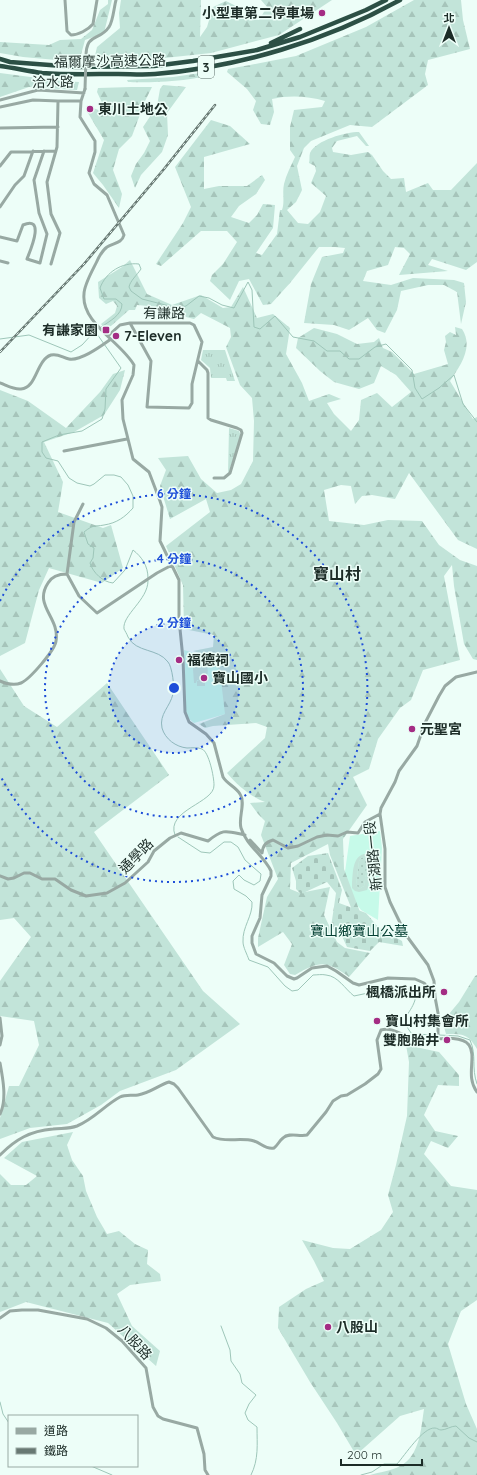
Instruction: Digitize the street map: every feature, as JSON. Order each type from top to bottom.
[{"type":"highway","name":"福爾摩沙高速公路","points":[[0,59],[10,62],[76,67],[154,66],[193,61],[257,50],[300,37],[329,26],[386,0]]},
{"type":"highway","name":"福爾摩沙高速公路","points":[[0,66],[41,73],[75,74],[154,74],[192,69],[259,56],[302,43],[370,16],[400,0]]},
{"type":"highway","points":[[257,50],[300,29]]},
{"type":"street","points":[[66,0],[67,32],[71,35],[76,35],[93,24],[97,0]]},
{"type":"street","points":[[116,0],[110,26],[103,33],[90,41],[86,48],[84,91],[81,101],[80,118],[95,141],[95,152],[90,169],[91,179],[94,184],[107,195],[124,235],[120,241],[107,247],[100,256],[84,292],[84,302],[87,311],[97,325],[134,365],[133,375],[123,397],[123,419],[133,459],[149,472],[160,502],[162,512],[160,538],[163,548],[179,580],[179,619],[183,659],[185,712],[190,722],[206,734],[214,743],[222,777],[240,794],[242,798],[241,828],[252,847],[269,866],[272,873],[262,895],[260,918],[252,936],[252,943],[256,954],[274,963],[287,976],[294,979],[312,968],[327,966],[356,985],[362,985],[388,978],[414,979],[424,983],[435,997]]},
{"type":"street","name":"洽水路","points":[[0,100],[38,90],[84,91]]},
{"type":"street","points":[[0,107],[33,100],[81,101]]},
{"type":"street","points":[[52,264],[60,233],[50,214],[47,182],[56,151],[58,101]]},
{"type":"street","points":[[0,128],[58,127]]},
{"type":"street","points":[[0,207],[15,185],[24,176],[33,151]]},
{"type":"street","points":[[0,237],[17,241],[23,225],[28,223],[32,224],[36,229],[36,234],[27,259],[40,263],[47,234],[39,213],[34,180],[44,151]]},
{"type":"street","points":[[0,166],[11,152],[56,151]]},
{"type":"street","points":[[0,261],[8,263]]},
{"type":"street","points":[[130,323],[151,361],[147,407],[189,408],[192,403],[192,384],[198,361]]},
{"type":"street","name":"有謙路","points":[[108,336],[120,325],[130,323],[190,323],[194,325],[202,342],[198,361]]},
{"type":"street","points":[[0,383],[17,389],[24,388],[30,385],[39,367],[50,356],[58,355],[71,359],[77,359],[111,339]]},
{"type":"street","points":[[198,361],[208,373],[208,418],[237,428],[242,433],[230,473],[224,478],[214,478]]},
{"type":"street","points":[[64,451],[127,439]]},
{"type":"street","points":[[83,504],[74,522],[66,574],[79,596],[97,613],[157,573],[172,565]]},
{"type":"street","points":[[0,681],[9,685],[22,683],[53,650],[56,642],[56,629],[42,598],[44,589],[49,581],[60,574],[66,574]]},
{"type":"street","name":"新湖路一段","points":[[438,1040],[438,1013],[432,973],[428,965],[406,935],[390,902],[385,887],[385,849],[380,814],[381,808],[395,782],[399,771],[417,746],[425,723],[442,691],[448,683],[456,677],[477,672]]},
{"type":"street","points":[[245,835],[262,853],[263,846],[273,840],[288,848],[298,846],[317,837],[327,835],[338,836],[347,832],[358,833],[365,822],[380,814]]},
{"type":"street","name":"通學路","points":[[0,876],[14,878],[24,873],[30,873],[42,879],[55,879],[71,890],[86,896],[107,893],[125,883],[148,862],[154,850],[181,833],[208,841],[216,835],[228,830],[245,835]]},
{"type":"street","points":[[0,1018],[2,1036],[0,1045]]},
{"type":"street","points":[[0,1155],[9,1146],[22,1137],[43,1130],[76,1126],[92,1117],[121,1096],[138,1095],[151,1091],[169,1082],[178,1088],[213,1137],[220,1140],[251,1140],[271,1149],[276,1146],[283,1137],[307,1135],[333,1101],[341,1096],[347,1095],[378,1074],[381,1069],[376,1040],[381,1030],[389,1029],[412,1040],[459,1039],[467,1043],[470,1046],[471,1053],[470,1073],[477,1092]]},
{"type":"street","points":[[0,1064],[3,1106],[0,1114]]},
{"type":"street","name":"八股路","points":[[0,1318],[10,1311],[38,1310],[87,1319],[106,1328],[122,1342],[146,1368],[153,1407],[158,1416],[163,1419],[197,1428],[204,1454],[204,1470],[208,1475]]},
{"type":"shaded area","name":"寶山國小","points":[[184,650],[211,658],[223,669],[229,713],[194,723],[189,719],[186,713]]},
{"type":"shaded area","points":[[380,831],[382,848],[378,920],[361,910],[343,886],[350,836]]},
{"type":"green space","points":[[108,0],[112,0],[104,33],[85,40],[79,62],[23,57],[0,53],[0,42],[49,45],[60,40],[81,39],[92,30],[100,10],[108,4]]},
{"type":"green space","points":[[121,0],[201,0],[200,37],[207,27],[213,7],[226,1],[236,6],[246,19],[259,20],[267,7],[261,0],[332,0],[279,35],[211,53],[146,60],[94,60],[97,47],[120,28],[119,13]]},
{"type":"green space","points":[[414,0],[461,0],[463,20],[470,49],[428,60],[425,74],[428,85],[372,127],[350,125],[311,141],[304,148],[297,166],[302,190],[296,202],[287,210],[298,223],[308,224],[320,212],[326,196],[311,183],[316,171],[315,166],[309,163],[310,153],[318,144],[347,133],[359,132],[369,146],[366,146],[357,136],[337,141],[332,148],[333,152],[351,155],[368,152],[391,179],[404,178],[406,192],[428,183],[433,190],[451,190],[477,163],[477,262],[466,270],[432,259],[428,265],[448,271],[399,275],[410,254],[404,248],[395,247],[388,265],[367,271],[363,281],[391,285],[413,278],[454,280],[464,283],[466,302],[461,324],[457,292],[444,285],[428,285],[401,291],[397,310],[385,333],[377,330],[368,318],[349,330],[334,325],[304,323],[311,284],[322,257],[343,253],[345,248],[319,247],[271,304],[263,305],[249,279],[239,281],[230,300],[210,281],[212,275],[223,264],[237,242],[227,231],[201,231],[161,266],[156,264],[183,223],[191,207],[175,167],[211,120],[230,126],[250,144],[204,157],[204,189],[219,186],[247,186],[262,175],[265,180],[256,194],[239,206],[231,217],[249,223],[257,215],[263,204],[275,205],[273,228],[256,253],[262,255],[277,234],[280,210],[282,210],[283,207],[284,184],[295,157],[290,150],[290,127],[294,110],[322,107],[325,101],[298,97],[272,99],[274,112],[270,125],[261,124],[253,110],[256,101],[247,89],[227,72],[228,69],[296,56],[366,27]]},
{"type":"green space","points":[[214,71],[209,75],[187,80],[128,82],[127,80],[173,77]]},
{"type":"green space","points":[[0,73],[79,82],[77,90],[29,87],[0,97]]},
{"type":"green space","points":[[163,85],[186,87],[167,113],[168,135],[162,152],[141,175],[135,188],[131,176],[136,164],[150,141],[143,127],[157,106],[160,89]]},
{"type":"green space","points":[[152,87],[132,136],[119,149],[113,170],[122,194],[119,208],[93,173],[104,140],[88,113],[88,106],[101,111],[104,107],[97,92],[98,88]]},
{"type":"green space","points":[[130,260],[147,294],[172,305],[201,295],[223,308],[231,307],[243,287],[257,318],[273,314],[290,328],[286,354],[302,383],[309,401],[329,394],[341,399],[327,403],[334,414],[351,431],[359,420],[361,400],[377,393],[392,407],[411,392],[396,375],[381,366],[374,383],[359,389],[334,382],[296,348],[298,338],[314,328],[337,334],[357,344],[374,342],[379,338],[383,348],[392,352],[414,374],[448,364],[444,350],[446,342],[445,336],[450,332],[456,335],[455,327],[462,329],[465,336],[467,343],[464,356],[450,381],[473,419],[477,417],[477,549],[458,540],[409,473],[395,499],[372,495],[362,496],[355,504],[351,486],[341,485],[324,490],[329,521],[364,525],[388,520],[422,521],[439,545],[460,560],[477,566],[477,660],[473,659],[464,644],[452,565],[444,576],[460,660],[423,670],[411,700],[400,708],[378,739],[369,769],[353,777],[367,805],[343,839],[344,869],[360,912],[352,910],[330,855],[328,844],[291,863],[290,889],[300,893],[330,887],[324,915],[337,942],[345,948],[370,953],[349,977],[341,971],[322,964],[311,967],[295,975],[290,974],[284,965],[292,944],[283,932],[258,947],[258,938],[267,897],[278,879],[261,835],[265,821],[250,803],[265,802],[244,790],[227,773],[265,738],[267,727],[256,723],[213,726],[205,728],[199,724],[225,714],[220,672],[213,657],[193,651],[213,647],[214,635],[184,629],[183,585],[166,546],[210,512],[206,499],[170,519],[160,486],[166,470],[158,458],[188,456],[201,479],[217,493],[231,490],[241,484],[253,461],[254,421],[252,398],[240,385],[226,347],[231,337],[230,328],[201,313],[194,319],[186,317],[182,309],[137,305],[135,310],[129,310],[111,326],[105,329],[101,324],[115,313],[117,306],[113,301],[106,304],[99,298],[98,282],[122,267]]},
{"type":"green space","points":[[203,350],[225,350],[235,381],[227,381],[226,378],[211,378],[210,368],[201,360]]},
{"type":"green space","points":[[125,370],[120,390],[104,415],[74,432],[44,442],[63,482],[58,512],[103,528],[111,525],[123,568],[102,583],[49,568],[39,590],[25,643],[0,656],[0,390],[28,401],[66,428],[100,392],[113,374]]},
{"type":"green space","points":[[229,428],[239,431],[241,436],[228,474]]},
{"type":"green space","points":[[192,656],[194,656],[194,660],[200,658],[206,661],[208,670],[207,675],[204,680],[201,681],[205,682],[205,686],[197,686],[197,681],[199,681],[197,680],[196,683],[194,683]]},
{"type":"green space","points":[[0,669],[24,706],[57,727],[107,683],[169,775],[94,832],[203,991],[240,1024],[176,1070],[120,1091],[101,1105],[67,1124],[30,1128],[0,1139],[0,1118],[9,1086],[19,1086],[39,1045],[34,1021],[0,1016],[0,981],[31,937],[14,918],[0,920]]},
{"type":"green space","name":"寶山鄉寶山公墓","points":[[328,853],[342,890],[339,903],[366,913],[379,928],[402,941],[403,946],[379,942],[370,951],[347,947],[341,934],[331,927],[336,893],[327,882],[301,894],[296,889],[296,881],[292,868],[308,856]]},
{"type":"green space","points":[[368,854],[372,860],[367,890],[359,892],[352,888],[352,884],[355,862],[360,856]],"holes":[[[364,857],[368,859],[364,886],[359,889],[356,885],[359,861]]]},
{"type":"green space","points":[[364,857],[368,859],[368,861],[364,886],[359,889],[356,885],[359,861]]},
{"type":"green space","points":[[477,975],[477,1049],[471,1040],[465,1036],[446,1034],[444,1020],[459,1002]]},
{"type":"green space","points":[[406,1045],[439,1052],[459,1075],[459,1086],[438,1085],[424,1115],[435,1131],[458,1136],[448,1148],[431,1141],[424,1154],[451,1186],[477,1190],[477,1300],[461,1311],[448,1344],[466,1404],[477,1429],[477,1475],[370,1475],[397,1468],[412,1456],[416,1449],[424,1409],[400,1416],[356,1455],[278,1328],[279,1307],[306,1289],[324,1281],[302,1240],[333,1248],[350,1249],[381,1230],[393,1212],[388,1195],[407,1116],[409,1062]]},
{"type":"green space","points":[[73,1132],[67,1145],[72,1160],[83,1176],[86,1191],[97,1217],[107,1234],[119,1231],[135,1244],[148,1250],[147,1264],[160,1274],[161,1281],[130,1285],[117,1294],[132,1326],[160,1351],[156,1366],[108,1323],[26,1302],[0,1312],[0,1174],[11,1185],[26,1185],[37,1176],[4,1158],[22,1142]]},
{"type":"waterway","points":[[101,327],[118,315],[122,304],[116,299],[104,299],[100,288],[106,277],[121,266],[139,264],[141,269],[132,280],[129,287],[131,291],[142,299],[177,308],[186,306],[199,296],[209,298],[222,305],[234,308],[248,282],[252,290],[254,327],[260,329],[275,316],[293,337],[314,341],[327,351],[340,351],[349,359],[359,359],[375,347],[386,344],[412,370],[415,388],[422,399],[439,388],[454,375],[463,404],[477,422]]},
{"type":"waterway","points":[[0,339],[29,335],[71,352],[82,345],[94,332],[97,334],[121,368],[106,389],[105,409],[102,419],[82,431],[59,435],[42,442],[42,452],[46,458],[58,461],[69,478],[77,483],[90,486],[105,475],[114,475],[121,477],[128,485],[133,496],[133,508],[124,517],[117,521],[92,527],[84,532],[88,544],[94,548],[93,558],[90,563],[93,570],[99,576],[106,581],[113,583],[125,570],[133,550],[144,562],[148,578]]},
{"type":"waterway","points":[[148,581],[144,595],[127,618],[124,624],[124,629],[128,637],[136,646],[159,654],[168,662],[173,677],[174,691],[172,699],[163,715],[161,723],[163,732],[168,739],[179,746],[187,748],[200,748],[205,751],[211,765],[214,781],[212,791],[207,797],[183,813],[177,819],[174,826],[175,835]]},
{"type":"waterway","points":[[178,837],[201,852],[210,853],[224,842],[231,842],[238,847],[245,860],[261,874],[260,881],[254,885],[244,880],[239,875],[233,881],[234,889],[246,896],[252,902],[251,912],[243,937],[244,946],[249,960],[268,967],[285,986],[292,991],[298,990],[313,975],[324,975],[334,978],[354,996],[396,987],[415,990],[415,1000],[406,1017],[406,1024],[412,1034],[436,1035]]},
{"type":"waterway","points":[[439,1035],[458,1036],[470,1040],[473,1051],[474,1072],[477,1084]]},
{"type":"waterway","points":[[221,1326],[230,1350],[231,1361],[240,1374],[242,1383],[256,1395],[249,1404],[245,1413],[248,1420],[257,1427],[256,1457],[254,1469],[251,1475]]},
{"type":"waterway","points":[[0,1402],[3,1414],[8,1422]]},
{"type":"waterway","points":[[361,1475],[372,1472],[384,1464],[397,1464],[409,1448],[430,1429],[435,1428],[443,1430],[456,1426],[469,1438],[477,1442]]},
{"type":"waterway","points":[[93,1467],[112,1475]]},
{"type":"railway","points":[[0,352],[84,264],[164,169],[215,105]]},
{"type":"place","name":"小型車第二停車場","points":[[322,13]]},
{"type":"place","name":"東川土地公","points":[[90,109]]},
{"type":"place","name":"有謙家園","points":[[106,330]]},
{"type":"place","name":"7-Eleven","points":[[116,336]]},
{"type":"place","name":"福德祠","points":[[179,660]]},
{"type":"place","name":"寶山國小","points":[[204,678]]},
{"type":"place","name":"元聖宮","points":[[412,729]]},
{"type":"place","name":"楓橋派出所","points":[[444,992]]},
{"type":"place","name":"寶山村集會所","points":[[377,1021]]},
{"type":"place","name":"雙胞胎井","points":[[447,1040]]},
{"type":"place","name":"八股山","points":[[328,1327]]},
{"type":"district","name":"寶山村","points":[[337,574]]}]
